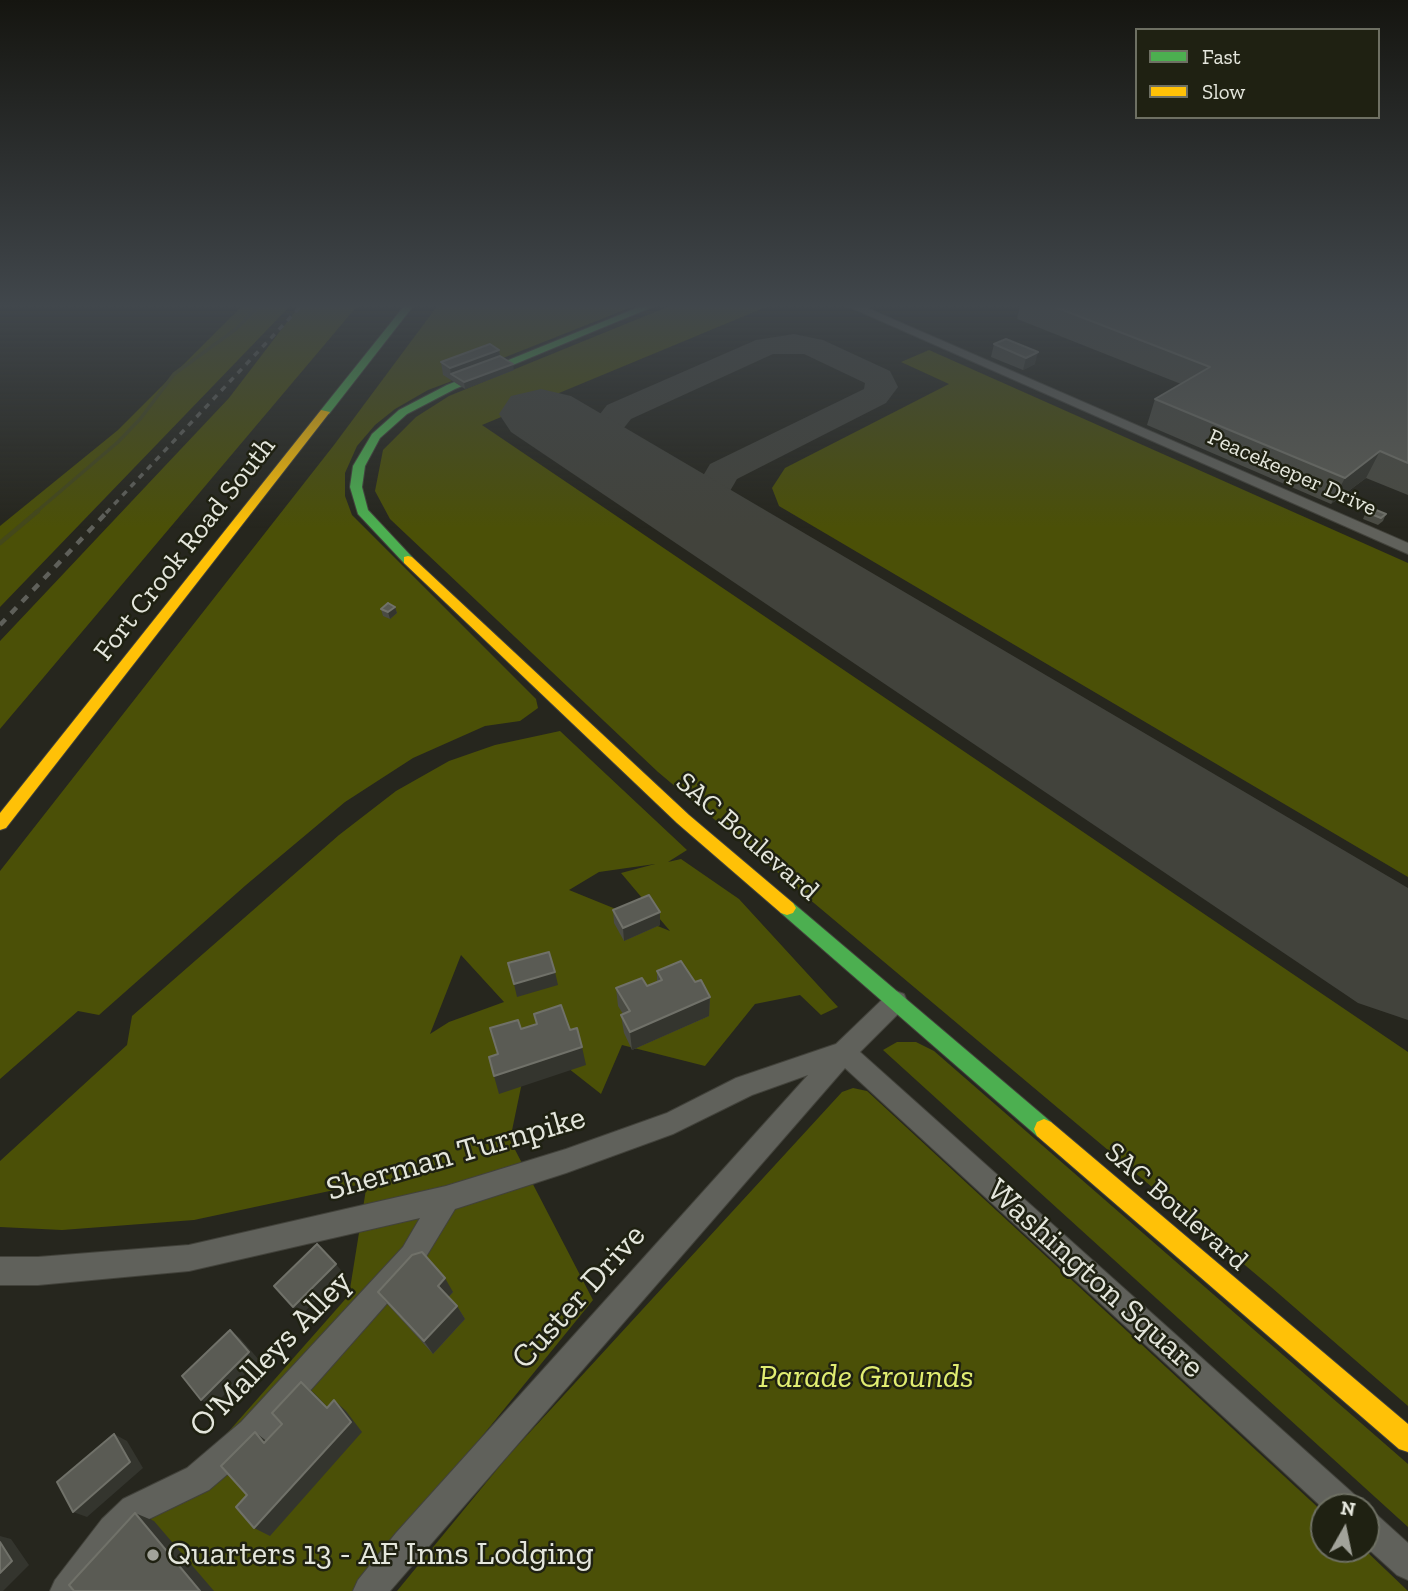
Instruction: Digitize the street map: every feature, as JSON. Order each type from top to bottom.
[{"type":"street","name":"Fort Crook Road South","points":[[218,521],[332,379]]},
{"type":"street","name":"Fort Crook Road South","points":[[0,824],[352,379]]},
{"type":"street","name":"SAC Boulevard","points":[[470,379],[403,412],[376,436],[359,466],[356,487],[362,511],[390,543],[683,819],[1408,1440]]},
{"type":"street","name":"Peacekeeper Drive","points":[[1018,379],[1408,549]]},
{"type":"street","name":"Sherman Turnpike","points":[[0,1271],[38,1271],[189,1258],[446,1199],[566,1161],[673,1122],[745,1086],[844,1052],[896,1001]]},
{"type":"street","name":"Washington Square","points":[[844,1052],[1330,1493]]},
{"type":"street","name":"Custer Drive","points":[[369,1591],[407,1544],[844,1052]]},
{"type":"street","name":"O'Malleys Alley","points":[[66,1591],[113,1530],[134,1510],[198,1479],[252,1433],[412,1256],[446,1199]]},
{"type":"street","points":[[1380,1539],[1408,1564]]},
{"type":"green space","points":[[169,379],[219,379],[0,607],[0,526],[118,430]]},
{"type":"green space","points":[[243,379],[295,379],[0,729],[0,641],[229,398]]},
{"type":"green space","points":[[383,379],[452,381],[428,390],[395,409],[375,425],[357,446],[345,473],[345,496],[352,515],[536,699],[538,708],[520,721],[485,726],[413,758],[345,802],[99,1015],[78,1011],[0,1079],[0,871]]},
{"type":"green space","points":[[490,379],[592,379],[482,425],[1408,1052],[1408,1406],[1271,1287],[658,772],[390,519],[375,491],[383,450],[416,417],[449,396]]},
{"type":"green space","points":[[939,379],[995,379],[1408,563],[1408,877],[779,506],[772,488],[785,468],[949,384]]},
{"type":"green space","points":[[560,731],[687,850],[668,862],[681,859],[739,899],[838,1007],[821,1015],[800,995],[755,1004],[705,1066],[622,1045],[601,1094],[531,1039],[510,1140],[593,1300],[356,1591],[88,1591],[349,1295],[367,1183],[194,1220],[62,1230],[0,1227],[0,1161],[127,1045],[132,1016],[339,835],[396,791],[449,761],[495,745]],"holes":[[[655,864],[621,873],[670,931],[569,890],[599,872]],[[461,955],[504,1002],[449,1022],[430,1034]]]},
{"type":"green space","points":[[897,1042],[916,1042],[934,1051],[1408,1464],[1408,1527],[1380,1502],[1380,1493],[1371,1493],[883,1050]]},
{"type":"green space","name":"Parade Grounds","points":[[853,1088],[867,1091],[1310,1500],[1310,1563],[1379,1563],[1408,1591],[397,1591],[508,1456],[842,1092]]},
{"type":"building","points":[[1189,379],[1408,379],[1408,463],[1380,451],[1345,478],[1155,399]]},
{"type":"building","points":[[1371,508],[1386,514],[1381,518],[1366,512]]},
{"type":"building","points":[[388,603],[395,607],[388,612],[381,609]]},
{"type":"building","points":[[649,895],[660,912],[623,928],[613,910]]},
{"type":"building","points":[[549,952],[555,972],[514,984],[508,963]]},
{"type":"building","points":[[681,961],[695,982],[701,980],[710,997],[630,1032],[621,1015],[630,1011],[616,988],[642,978],[647,986],[662,980],[657,971]]},
{"type":"building","points":[[561,1005],[570,1030],[577,1028],[582,1047],[494,1076],[489,1057],[498,1054],[490,1028],[518,1020],[521,1029],[537,1024],[534,1014]]},
{"type":"building","points":[[317,1244],[336,1264],[293,1307],[274,1286]]},
{"type":"building","points":[[422,1252],[445,1278],[438,1286],[457,1306],[424,1341],[378,1292],[412,1255]]},
{"type":"building","points":[[230,1330],[249,1352],[201,1400],[182,1376]]},
{"type":"building","points":[[301,1382],[327,1408],[334,1400],[351,1422],[254,1528],[236,1507],[247,1495],[221,1466],[255,1432],[264,1443],[282,1424],[272,1413]]},
{"type":"building","points":[[114,1434],[130,1462],[73,1512],[57,1482]]},
{"type":"building","name":"Quarters 13 - AF Inns Lodging","points":[[135,1513],[200,1591],[74,1591],[69,1585]]},
{"type":"building","points":[[0,1542],[12,1561],[0,1573]]},
{"type":"waterway","points":[[35,513],[118,442],[141,418],[170,379]]},
{"type":"waterway","points":[[0,543],[38,511]]},
{"type":"taxiway","points":[[626,468],[606,444],[606,428],[619,412],[692,379]]},
{"type":"taxiway","points":[[737,538],[720,521],[711,501],[712,491],[723,472],[875,396],[882,387],[879,379]]},
{"type":"runway","points":[[541,414],[1408,960]]},
{"type":"railway","points":[[106,513],[232,379]]},
{"type":"railway","points":[[0,625],[108,511]]},
{"type":"traffic: fast","points":[[325,412],[351,379]]},
{"type":"traffic: fast","points":[[408,560],[362,511],[356,487],[359,466],[376,436],[403,412],[470,379]]},
{"type":"traffic: fast","points":[[787,908],[1044,1129]]},
{"type":"traffic: slow","points":[[0,824],[325,412]]},
{"type":"traffic: slow","points":[[408,560],[683,819],[787,908]]},
{"type":"traffic: slow","points":[[1044,1129],[1408,1440]]},
{"type":"place","name":"Quarters 13 - AF Inns Lodging","points":[[153,1555]]}]
